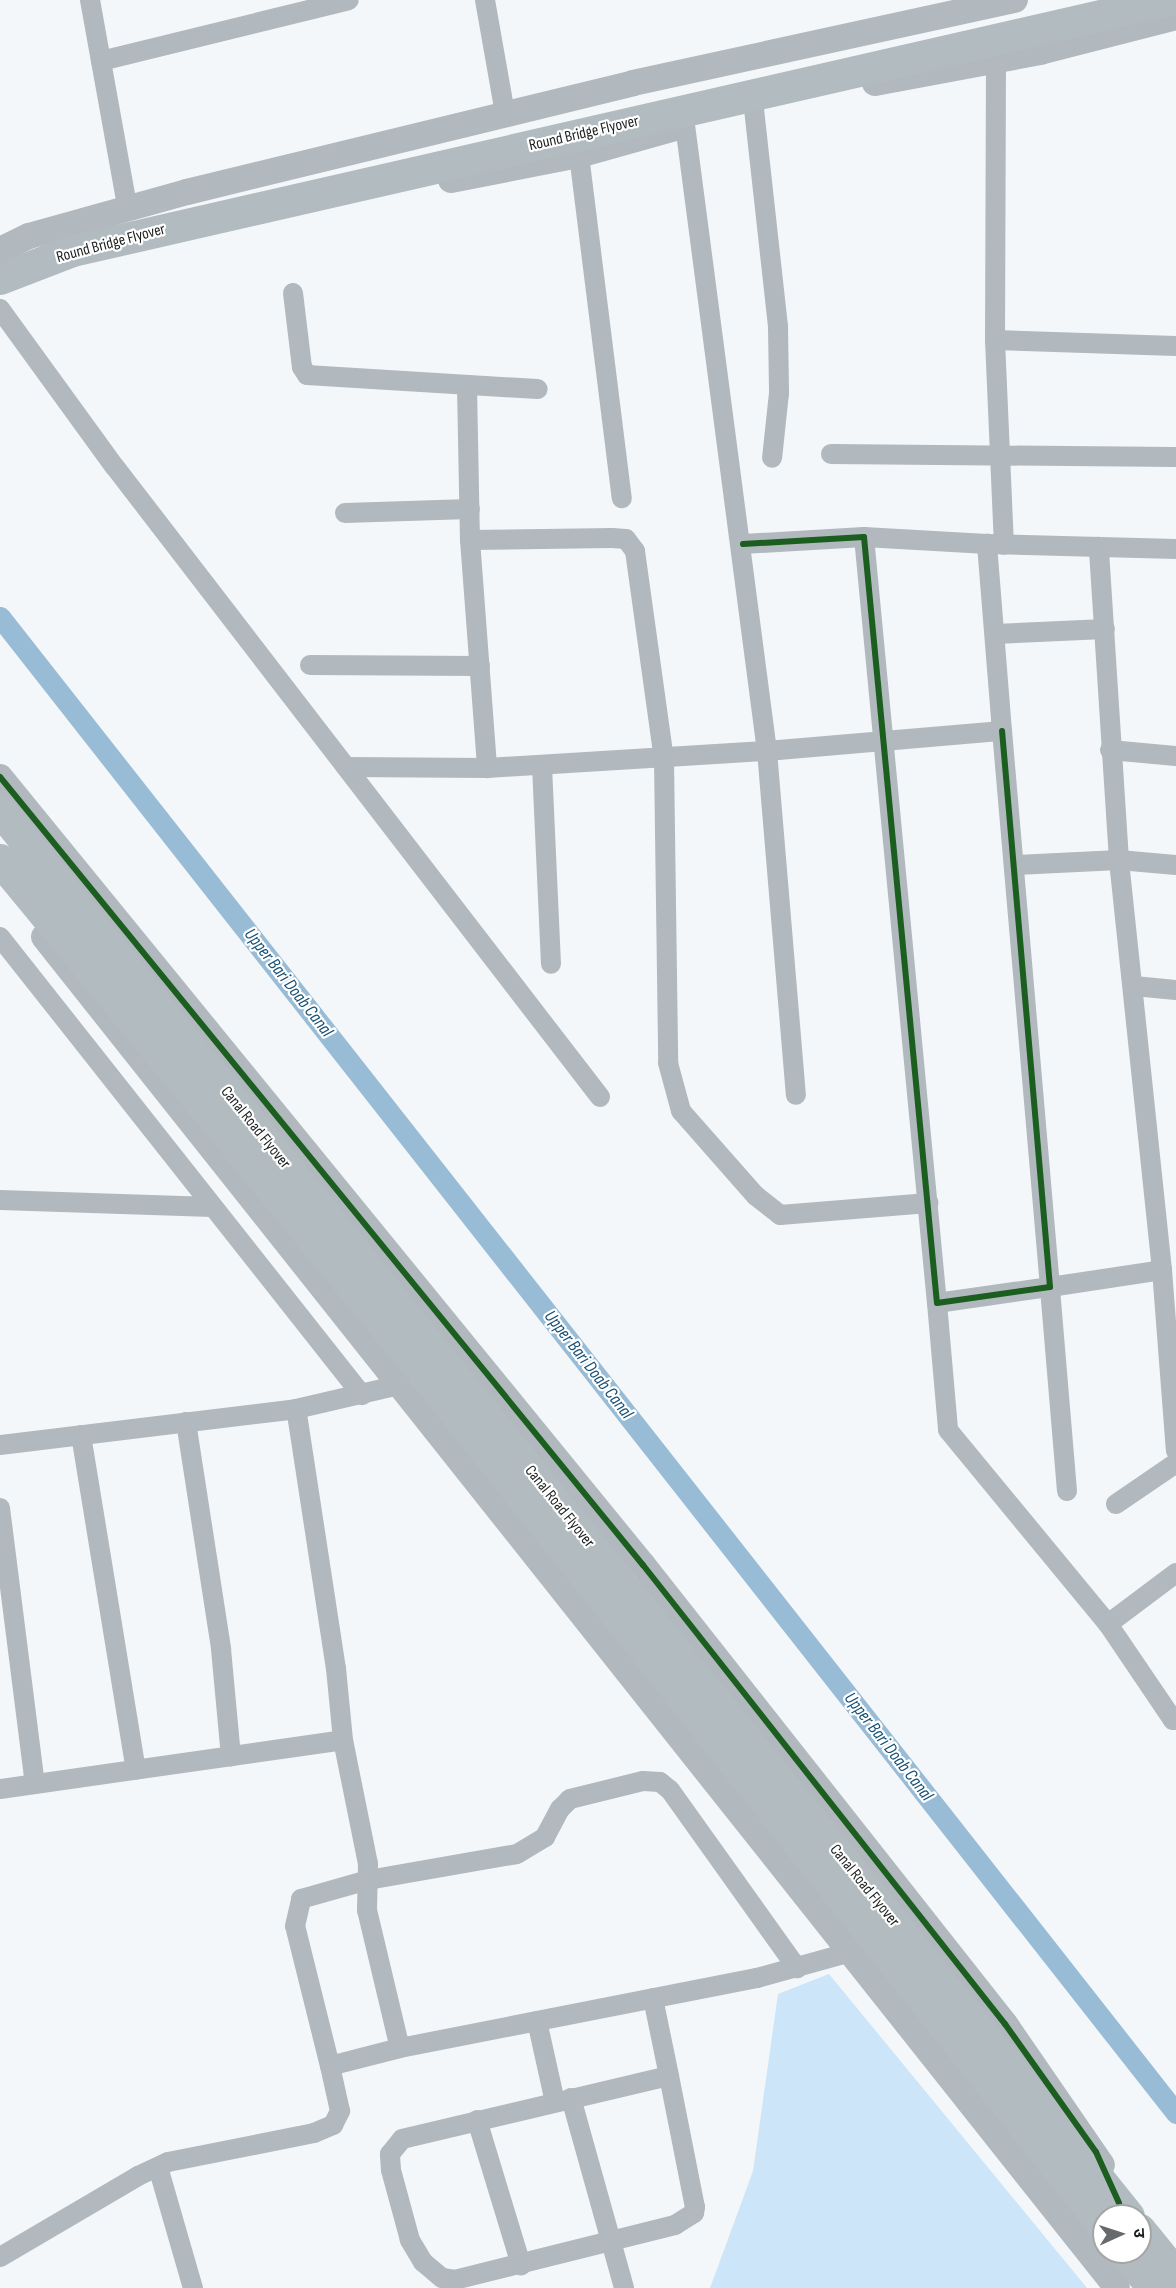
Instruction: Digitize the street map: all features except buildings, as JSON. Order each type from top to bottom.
[{"type":"main road","name":"Round Bridge Flyover","points":[[0,279],[73,251],[896,56],[1120,0]]},
{"type":"main road","name":"Round Bridge Flyover","points":[[0,258],[56,234],[1171,0]]},
{"type":"main road","name":"Canal Road Flyover","points":[[0,810],[866,1929]]},
{"type":"main road","name":"Canal Road Flyover","points":[[0,860],[424,1374],[866,1929],[1103,2204]]},
{"type":"main road","points":[[1152,2245],[1176,2274]]},
{"type":"main road","points":[[1134,2264],[1153,2288]]},
{"type":"street","points":[[90,0],[128,211]]},
{"type":"street","points":[[100,61],[349,0]]},
{"type":"street","points":[[485,0],[505,114]]},
{"type":"street","points":[[0,250],[29,236],[128,211],[187,192],[505,114],[1015,0]]},
{"type":"street","points":[[0,294],[99,256],[579,155],[685,125],[754,109],[996,60],[1176,17]]},
{"type":"street","points":[[996,60],[995,340],[999,454],[995,634],[1067,1491]]},
{"type":"street","points":[[754,109],[778,327],[779,393],[772,458]]},
{"type":"street","points":[[685,125],[743,544],[767,751],[796,1095]]},
{"type":"street","points":[[579,155],[622,498]]},
{"type":"street","points":[[293,293],[302,367],[307,375],[538,389]]},
{"type":"street","points":[[0,309],[115,467],[600,1097]]},
{"type":"street","points":[[995,340],[1176,346]]},
{"type":"street","points":[[467,386],[470,540],[487,768]]},
{"type":"street","points":[[831,453],[1176,457]]},
{"type":"street","points":[[345,513],[470,509]]},
{"type":"street","points":[[743,544],[864,537],[996,545],[1176,549]]},
{"type":"street","points":[[864,537],[948,1430],[1108,1624],[1175,1720]]},
{"type":"street","points":[[470,540],[612,538],[632,543],[664,760],[668,1063],[681,1111],[756,1196],[780,1215],[928,1203]]},
{"type":"street","points":[[1099,546],[1110,750],[1119,860],[1162,1270],[1176,1450]]},
{"type":"street","points":[[995,634],[1105,628]]},
{"type":"street","points":[[310,665],[480,666]]},
{"type":"street","points":[[346,767],[487,768],[664,760],[1002,731]]},
{"type":"street","points":[[1110,750],[1176,756]]},
{"type":"street","points":[[542,766],[551,964]]},
{"type":"street","points":[[0,777],[643,1565],[1005,2024],[1096,2152],[1109,2204]]},
{"type":"street","points":[[1016,866],[1119,860],[1176,865]]},
{"type":"street","points":[[0,881],[399,1385],[866,1929],[1030,2179],[1116,2288]]},
{"type":"street","points":[[0,938],[362,1395]]},
{"type":"street","points":[[1134,986],[1176,990]]},
{"type":"street","points":[[0,1200],[212,1207]]},
{"type":"street","points":[[937,1303],[1162,1270]]},
{"type":"street","points":[[0,1445],[296,1409],[399,1385]]},
{"type":"street","points":[[296,1409],[336,1669],[343,1740],[368,1880],[367,1910],[400,2048]]},
{"type":"street","points":[[186,1422],[221,1649],[231,1756]]},
{"type":"street","points":[[81,1435],[136,1770]]},
{"type":"street","points":[[1116,1504],[1176,1463]]},
{"type":"street","points":[[0,1508],[35,1784]]},
{"type":"street","points":[[1108,1624],[1176,1574]]},
{"type":"street","points":[[0,1789],[343,1740]]},
{"type":"street","points":[[0,2257],[158,2167],[314,2133],[333,2125],[340,2111],[305,1977],[295,1910],[301,1899],[368,1880],[517,1854],[545,1837],[560,1809],[570,1799],[651,1779],[670,1790],[797,1968]]},
{"type":"street","points":[[330,2066],[400,2048],[797,1968],[866,1929]]},
{"type":"street","points":[[654,1998],[669,2076],[694,2213],[675,2225],[455,2280],[442,2278],[423,2262],[399,2207],[391,2170],[393,2147],[402,2139],[669,2076]]},
{"type":"street","points":[[537,2021],[624,2288]]},
{"type":"street","points":[[477,2120],[521,2265]]},
{"type":"street","points":[[158,2167],[193,2288]]},
{"type":"street","points":[[1030,2179],[1092,2206]]},
{"type":"shaded area","points":[[829,1974],[1087,2288],[710,2288],[753,2171],[778,1994]]},
{"type":"waterway","name":"Upper Bari Doab Canal","points":[[0,617],[1176,2113]]},
{"type":"cycle path","points":[[743,544],[864,537],[937,1303],[1050,1287],[1002,731]]},
{"type":"cycle path","points":[[0,777],[643,1565],[1005,2024],[1096,2152],[1119,2203]]}]
